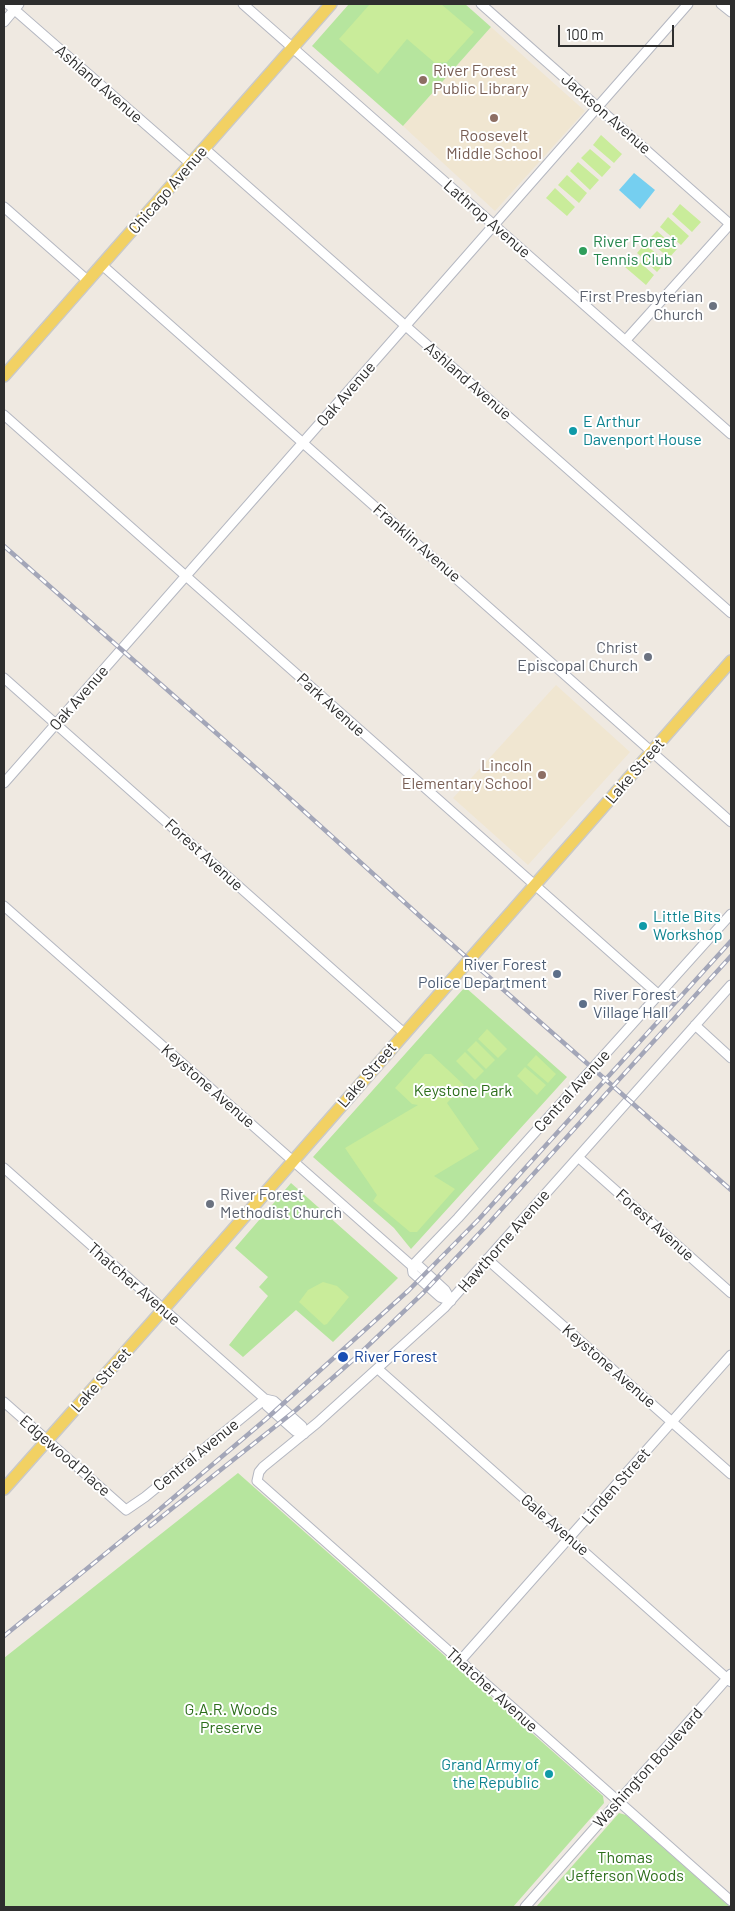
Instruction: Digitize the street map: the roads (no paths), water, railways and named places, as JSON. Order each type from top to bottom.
[{"type":"main road","name":"Chicago Avenue","points":[[4,376],[331,4]]},
{"type":"main road","name":"Lake Street","points":[[4,1489],[731,661]]},
{"type":"street","name":"Lathrop Avenue","points":[[243,4],[731,434]]},
{"type":"street","name":"Jackson Avenue","points":[[481,4],[731,224]]},
{"type":"street","name":"Oak Avenue","points":[[4,783],[688,4]]},
{"type":"street","points":[[721,4],[731,12]]},
{"type":"street","points":[[4,22],[14,6]]},
{"type":"street","name":"Ashland Avenue","points":[[14,6],[191,164]]},
{"type":"street","name":"Ashland Avenue","points":[[204,148],[731,613]]},
{"type":"street","points":[[4,207],[88,281]]},
{"type":"street","points":[[626,341],[731,224]]},
{"type":"street","name":"Franklin Avenue","points":[[102,265],[731,822]]},
{"type":"street","name":"Park Avenue","points":[[4,415],[659,995]]},
{"type":"street","name":"Forest Avenue","points":[[4,678],[404,1033]]},
{"type":"street","name":"Keystone Avenue","points":[[4,906],[412,1266],[419,1266],[446,1290],[451,1300]]},
{"type":"street","name":"Central Avenue","points":[[412,1266],[458,1218],[731,914]]},
{"type":"street","name":"Hawthorne Avenue","points":[[257,1476],[263,1467],[378,1369],[451,1300],[731,985]]},
{"type":"street","points":[[695,1025],[731,1058]]},
{"type":"street","name":"Forest Avenue","points":[[578,1157],[731,1293]]},
{"type":"street","name":"Thatcher Avenue","points":[[4,1168],[265,1399],[267,1406],[295,1431],[304,1434]]},
{"type":"street","name":"Keystone Avenue","points":[[487,1259],[731,1474]]},
{"type":"street","name":"Linden Street","points":[[460,1661],[731,1355]]},
{"type":"street","name":"Gale Avenue","points":[[378,1369],[730,1678]]},
{"type":"street","name":"Central Avenue","points":[[126,1510],[145,1497],[265,1399]]},
{"type":"street","name":"Edgewood Place","points":[[4,1402],[126,1510]]},
{"type":"street","name":"Thatcher Avenue","points":[[257,1476],[257,1481],[260,1484],[731,1901]]},
{"type":"street","name":"Washington Boulevard","points":[[525,1907],[617,1801],[730,1678]]},
{"type":"water","points":[[634,173],[655,190],[640,209],[619,190]]},
{"type":"railway","points":[[4,546],[731,1190]]},
{"type":"railway","points":[[4,1636],[153,1515],[265,1420],[409,1290],[479,1219],[731,941]]},
{"type":"railway","points":[[150,1526],[296,1410],[353,1360],[424,1292],[731,956]]},
{"type":"place","name":"River Forest Public Library","points":[[423,80]]},
{"type":"place","name":"Roosevelt Middle School","points":[[494,118]]},
{"type":"place","name":"River Forest Tennis Club","points":[[583,251]]},
{"type":"place","name":"First Presbyterian Church","points":[[713,306]]},
{"type":"place","name":"E Arthur Davenport House","points":[[573,431]]},
{"type":"place","name":"Christ Episcopal Church","points":[[648,657]]},
{"type":"place","name":"Lincoln Elementary School","points":[[542,775]]},
{"type":"place","name":"Little Bits Workshop","points":[[643,926]]},
{"type":"place","name":"River Forest Police Department","points":[[557,974]]},
{"type":"place","name":"River Forest Village Hall","points":[[583,1004]]},
{"type":"place","name":"River Forest Methodist Church","points":[[210,1204]]},
{"type":"place","name":"River Forest","points":[[343,1357]]},
{"type":"place","name":"Grand Army of the Republic","points":[[549,1774]]},
{"type":"park label","name":"Keystone Park","points":[[463,1091]]},
{"type":"park label","name":"G.A.R. Woods Preserve","points":[[231,1719]]},
{"type":"park label","name":"Thomas Jefferson Woods","points":[[625,1867]]}]
